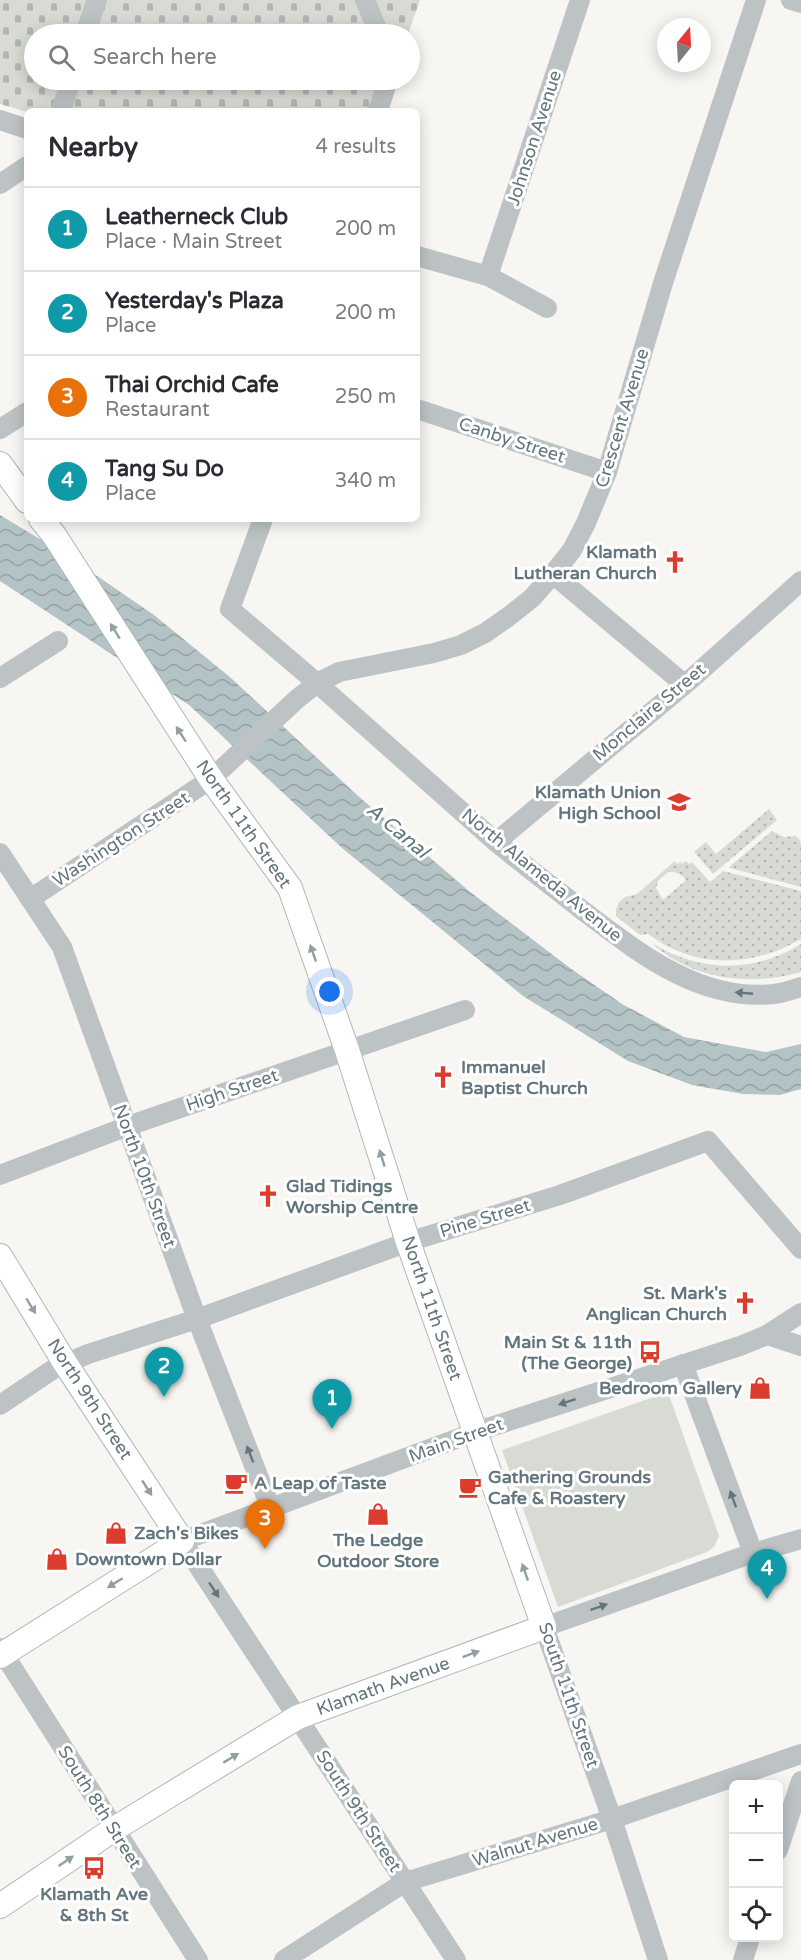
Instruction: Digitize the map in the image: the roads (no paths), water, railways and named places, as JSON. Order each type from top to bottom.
[{"type":"main road","points":[[0,464],[24,497]]},
{"type":"main road","name":"North 11th Street","points":[[48,527],[211,779],[290,888],[347,1050],[408,1242],[476,1432]]},
{"type":"main road","name":"North 9th Street","points":[[0,1256],[65,1363],[182,1541]]},
{"type":"main road","name":"South 11th Street","points":[[476,1432],[544,1627]]},
{"type":"main road","name":"Main Street","points":[[1,1652],[182,1541]]},
{"type":"main road","name":"Klamath Avenue","points":[[0,1905],[114,1829],[297,1718],[544,1627]]},
{"type":"street","points":[[88,24],[96,0]]},
{"type":"street","points":[[365,0],[376,24]]},
{"type":"street","name":"Johnson Avenue","points":[[488,276],[580,0]]},
{"type":"street","name":"Crescent Avenue","points":[[211,779],[317,683],[339,672],[434,653],[461,645],[485,633],[532,598],[572,550],[586,524],[607,472],[663,284],[756,0]]},
{"type":"street","points":[[791,0],[801,3]]},
{"type":"street","points":[[62,108],[68,90]]},
{"type":"street","points":[[379,108],[385,90]]},
{"type":"street","points":[[0,120],[24,128]]},
{"type":"street","points":[[0,184],[24,168]]},
{"type":"street","points":[[420,256],[488,276],[547,308]]},
{"type":"street","name":"Canby Street","points":[[420,410],[607,472]]},
{"type":"street","points":[[0,429],[24,414]]},
{"type":"street","points":[[262,522],[230,609],[317,683]]},
{"type":"street","points":[[554,574],[684,684]]},
{"type":"street","name":"Monclaire Street","points":[[496,842],[684,684],[801,581]]},
{"type":"street","points":[[0,678],[58,641]]},
{"type":"street","name":"North Alameda Avenue","points":[[317,683],[523,865],[657,965],[705,986],[741,993],[775,994],[801,987]]},
{"type":"street","name":"Washington Street","points":[[30,899],[211,779]]},
{"type":"street","name":"North 10th Street","points":[[0,853],[62,948],[197,1319],[271,1509]]},
{"type":"street","name":"High Street","points":[[0,1175],[128,1126],[465,1010]]},
{"type":"street","name":"Pine Street","points":[[0,1405],[65,1363],[197,1319],[408,1242],[560,1195],[708,1141],[801,1249]]},
{"type":"street","name":"Main Street","points":[[182,1541],[476,1432],[740,1346],[767,1335],[801,1313]]},
{"type":"street","points":[[767,1335],[801,1346]]},
{"type":"street","points":[[683,1364],[753,1554]]},
{"type":"street","name":"Klamath Avenue","points":[[544,1627],[801,1539]]},
{"type":"street","name":"South 9th Street","points":[[182,1541],[456,1960]]},
{"type":"street","name":"South 11th Street","points":[[544,1627],[612,1819],[658,1960]]},
{"type":"street","name":"South 8th Street","points":[[1,1652],[198,1960]]},
{"type":"street","name":"Walnut Avenue","points":[[284,1960],[405,1882],[612,1819],[801,1754]]},
{"type":"street","points":[[783,1835],[801,1780]]},
{"type":"street","points":[[742,1960],[749,1942]]},
{"type":"water","points":[[0,515],[68,556],[154,615],[231,678],[357,795],[469,891],[570,968],[622,1004],[684,1037],[766,1052],[801,1044],[801,1089],[780,1095],[743,1094],[692,1085],[628,1061],[523,996],[342,848],[189,705],[0,581]]},
{"type":"place","name":"Klamath Lutheran Church","points":[[675,562]]},
{"type":"place","name":"Klamath Union High School","points":[[679,802]]},
{"type":"place","name":"Immanuel Baptist Church","points":[[443,1077]]},
{"type":"place","name":"Glad Tidings Worship Centre","points":[[268,1196]]},
{"type":"place","name":"St. Mark's Anglican Church","points":[[745,1303]]},
{"type":"place","name":"Main St & 11th (The George)","points":[[650,1352]]},
{"type":"place","name":"Bedroom Gallery","points":[[760,1388]]},
{"type":"place","name":"Yesterday's Plaza","points":[[164,1397]]},
{"type":"place","name":"Leatherneck Club","points":[[332,1429]]},
{"type":"place","name":"A Leap of Taste","points":[[236,1483]]},
{"type":"place","name":"Gathering Grounds Cafe & Roastery","points":[[470,1487]]},
{"type":"place","name":"The Ledge Outdoor Store","points":[[378,1514]]},
{"type":"place","name":"Zach's Bikes","points":[[116,1533]]},
{"type":"place","name":"Thai Orchid Cafe","points":[[265,1549]]},
{"type":"place","name":"Downtown Dollar","points":[[57,1559]]},
{"type":"place","name":"Tang Su Do","points":[[767,1599]]},
{"type":"place","name":"Klamath Ave & 8th St","points":[[94,1868]]},
{"type":"water label","name":"A Canal","points":[[398,830]]}]
